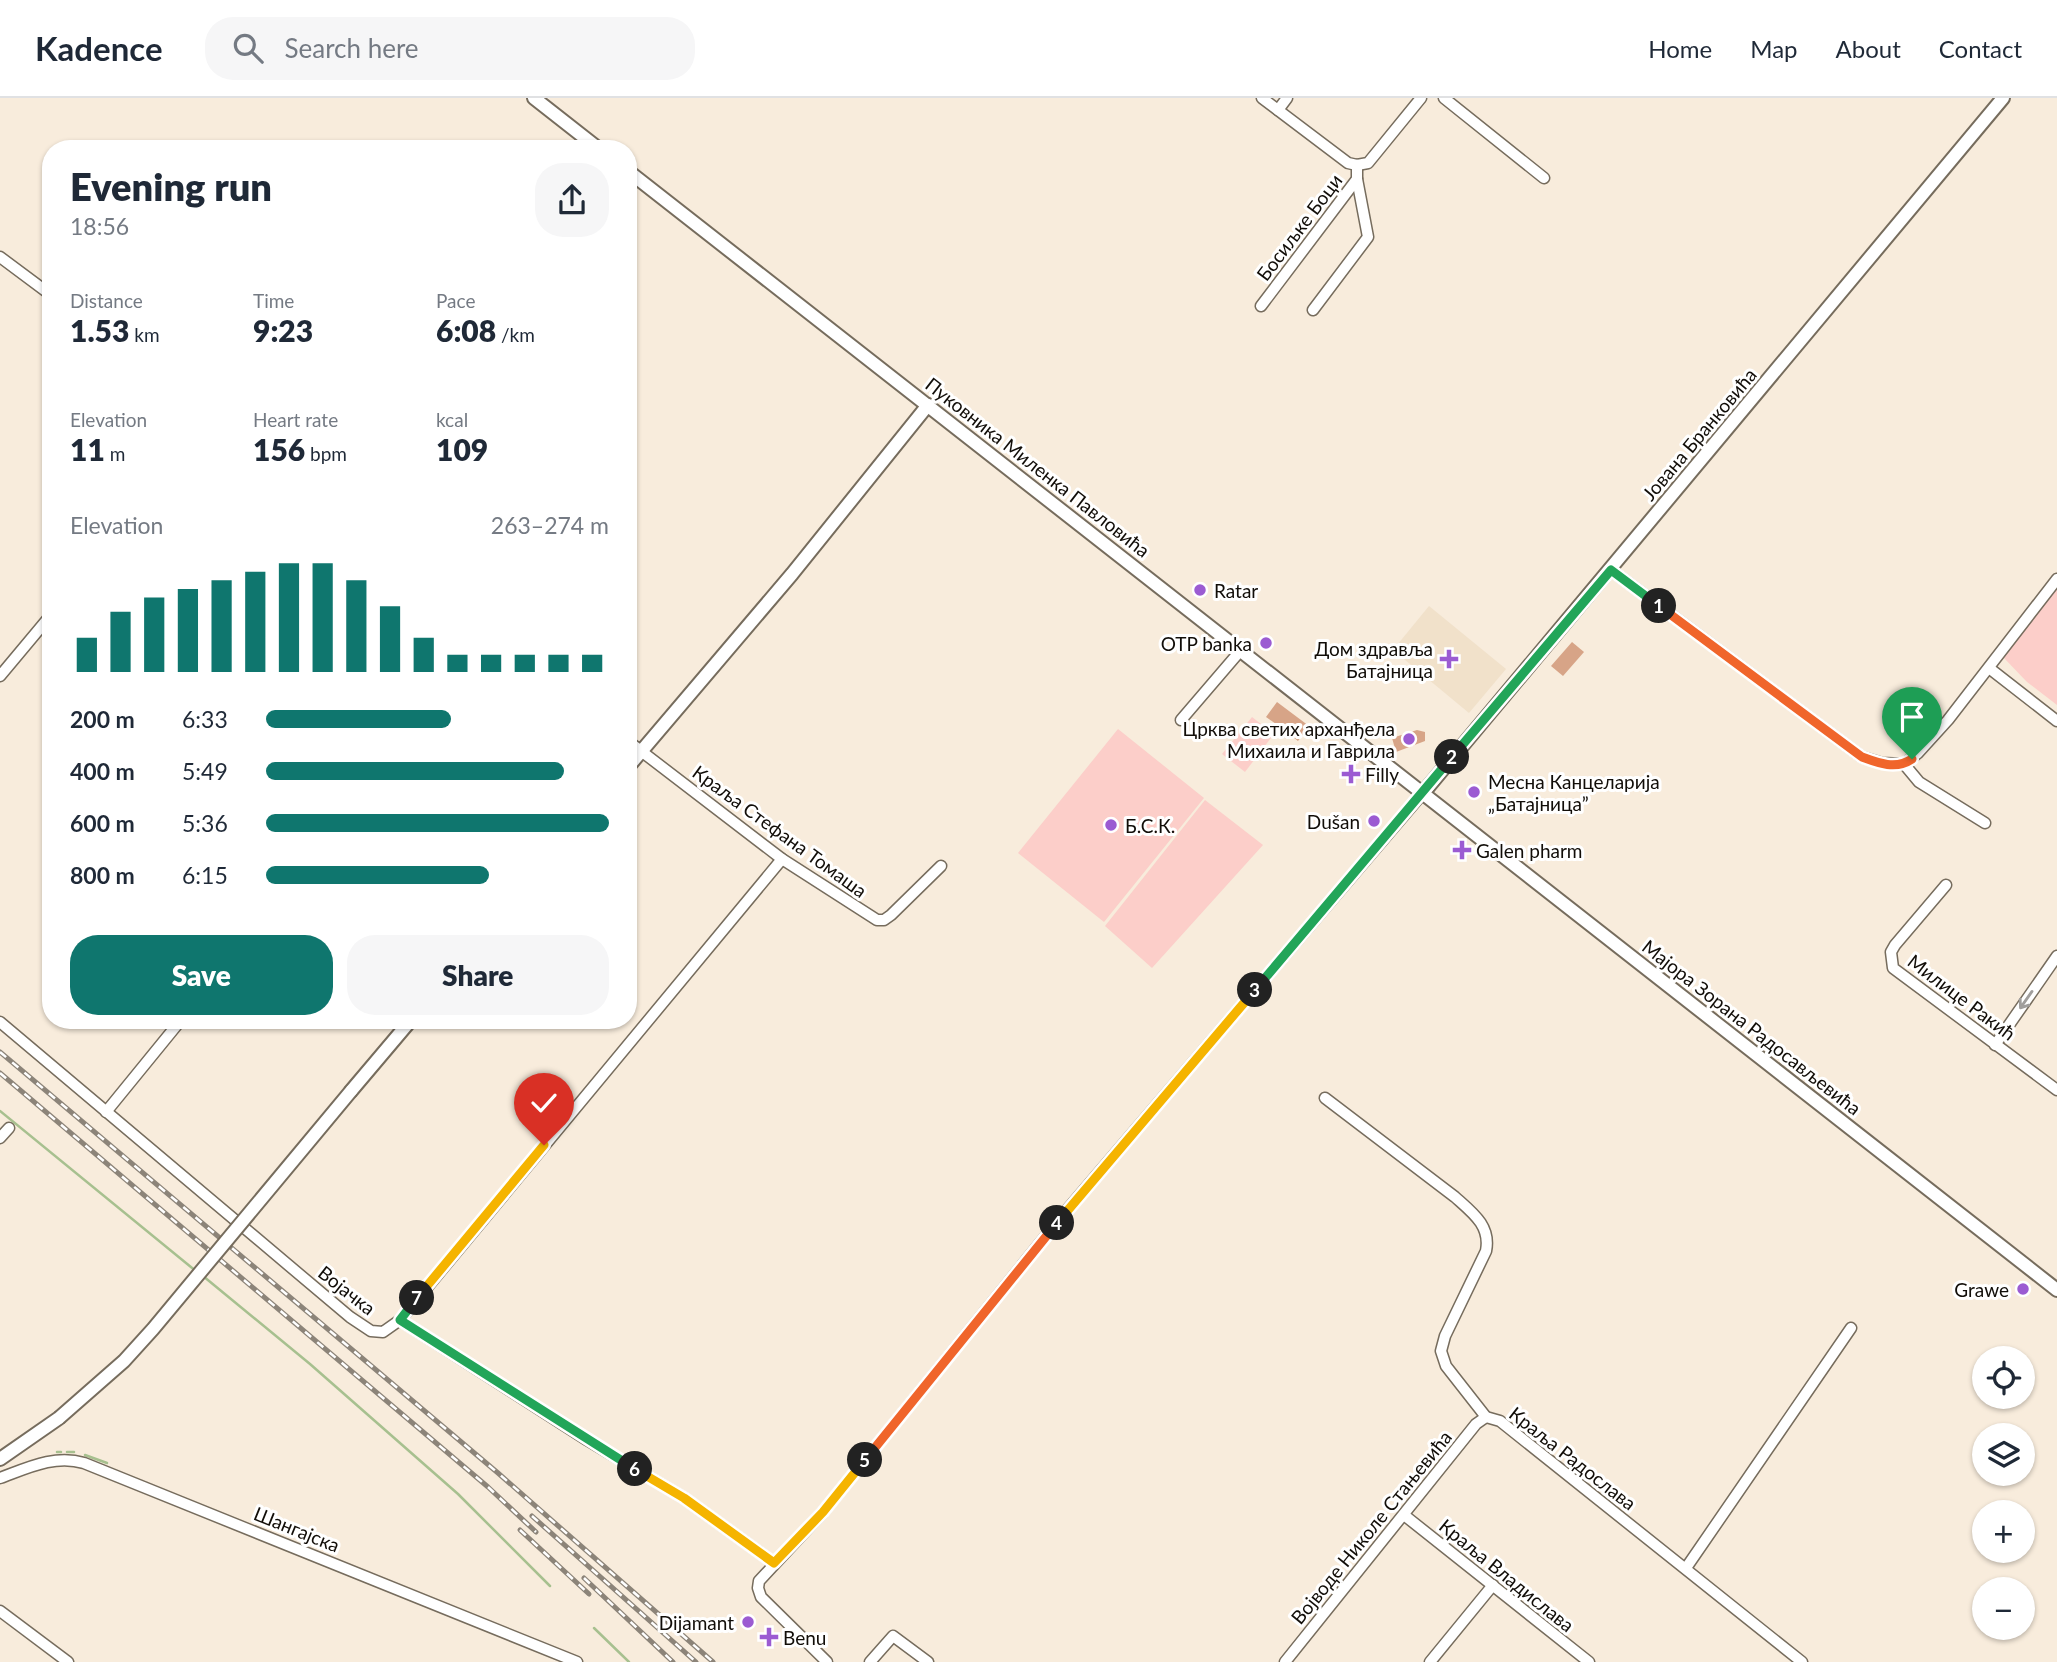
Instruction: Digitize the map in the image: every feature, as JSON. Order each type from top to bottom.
[{"type":"main road","points":[[534,98],[588,140]]},
{"type":"main road","name":"Јована Бранковића","points":[[1423,793],[2003,98]]},
{"type":"main road","name":"Пуковника Миленка Павловића","points":[[637,178],[1423,793]]},
{"type":"main road","points":[[637,758],[801,564],[928,405]]},
{"type":"main road","name":"Мајора Зорана Радосављевића","points":[[1423,793],[2057,1290]]},
{"type":"main road","points":[[0,1459],[59,1418],[124,1361],[403,1029]]},
{"type":"street","points":[[1262,98],[1348,163],[1362,164],[1421,98]]},
{"type":"street","points":[[1278,110],[1287,98]]},
{"type":"street","points":[[1444,98],[1544,178]]},
{"type":"street","name":"Босиљке Боци","points":[[1261,306],[1357,179],[1362,164]]},
{"type":"street","points":[[1313,310],[1368,237],[1357,179]]},
{"type":"street","points":[[0,257],[42,288]]},
{"type":"street","points":[[1611,570],[1862,757],[1882,763],[1904,764],[1919,782],[1985,823]]},
{"type":"street","points":[[1904,764],[1948,720],[2057,579]]},
{"type":"street","points":[[0,676],[42,626]]},
{"type":"street","points":[[1181,720],[1241,650]]},
{"type":"street","points":[[1989,668],[2057,721]]},
{"type":"street","name":"Краља Стефана Томаша","points":[[637,748],[782,859],[877,920],[884,920],[891,915],[941,866]]},
{"type":"street","points":[[827,1662],[761,1597],[759,1581],[823,1512],[1062,1216],[1423,793]]},
{"type":"street","points":[[400,1320],[782,859]]},
{"type":"street","name":"Милице Ракић","points":[[1946,885],[1895,945],[1891,952],[1893,968],[2057,1090]]},
{"type":"street","points":[[1995,1045],[2057,956]]},
{"type":"street","name":"Војачка","points":[[0,1022],[364,1327],[383,1332],[400,1320],[587,1440],[684,1498],[774,1563]]},
{"type":"street","points":[[106,1112],[174,1029]]},
{"type":"street","name":"Краља Радослава","points":[[1325,1098],[1455,1197],[1484,1227],[1489,1238],[1486,1251],[1445,1336],[1441,1351],[1446,1366],[1486,1417],[1500,1421],[1802,1662]]},
{"type":"street","points":[[0,1138],[9,1128]]},
{"type":"street","points":[[1686,1568],[1851,1328]]},
{"type":"street","name":"Војводе Николе Стањевића","points":[[1285,1662],[1476,1424],[1486,1417]]},
{"type":"street","name":"Шангајска","points":[[0,1478],[52,1461],[84,1463],[577,1662]]},
{"type":"street","name":"Краља Владислава","points":[[1404,1515],[1589,1662]]},
{"type":"street","points":[[1430,1662],[1493,1586]]},
{"type":"street","points":[[0,1611],[68,1662]]},
{"type":"street","points":[[870,1662],[893,1636],[928,1662]]},
{"type":"shaded area","points":[[2057,585],[2057,705],[2027,682],[2003,657]]},
{"type":"shaded area","name":"Дом здравља Батајница","points":[[1429,606],[1506,669],[1469,713],[1393,650]]},
{"type":"shaded area","points":[[1252,717],[1274,734],[1245,772],[1222,754]]},
{"type":"shaded area","name":"Б.С.К.","points":[[1118,729],[1204,798],[1104,922],[1018,853]]},
{"type":"shaded area","points":[[1205,800],[1263,845],[1152,968],[1105,926]]},
{"type":"building","points":[[1572,642],[1584,652],[1563,676],[1551,666]]},
{"type":"building","points":[[1277,702],[1309,726],[1298,741],[1289,734],[1286,739],[1272,729],[1276,724],[1266,717]]},
{"type":"building","name":"Црква светих арханђела Михаила и Гаврила","points":[[1417,730],[1425,732],[1425,741],[1396,752],[1392,738]]},
{"type":"waterway","points":[[0,1111],[197,1272]]},
{"type":"waterway","points":[[203,1276],[310,1364],[458,1494],[550,1586]]},
{"type":"waterway","points":[[67,1452],[74,1452]]},
{"type":"waterway","points":[[85,1455],[107,1463]]},
{"type":"waterway","points":[[594,1628],[629,1662]]},
{"type":"railway","points":[[0,1052],[498,1473],[713,1662]]},
{"type":"railway","points":[[0,1073],[488,1487],[536,1532]]},
{"type":"railway","points":[[532,1516],[696,1662]]},
{"type":"railway","points":[[520,1530],[589,1594]]},
{"type":"railway","points":[[584,1578],[673,1662]]},
{"type":"place","name":"Ratar","points":[[1200,590]]},
{"type":"place","name":"OTP banka","points":[[1266,643]]},
{"type":"place","name":"Дом здравља Батајница","points":[[1449,659]]},
{"type":"place","name":"Црква светих арханђела Михаила и Гаврила","points":[[1409,739]]},
{"type":"place","name":"Filly","points":[[1351,774]]},
{"type":"place","name":"Месна Канцеларија „Батајница”","points":[[1474,792]]},
{"type":"place","name":"Dušan","points":[[1374,821]]},
{"type":"place","name":"Б.С.К.","points":[[1111,825]]},
{"type":"place","name":"Galen pharm","points":[[1462,850]]},
{"type":"place","name":"Grawe","points":[[2023,1289]]},
{"type":"place","name":"Dijamant","points":[[748,1622]]},
{"type":"place","name":"Benu","points":[[769,1637]]},
{"type":"route","points":[[544,1145],[400,1320],[587,1440],[684,1498],[774,1563],[823,1512],[1062,1216],[1611,570],[1862,757],[1893,765],[1904,764],[1912,759]]}]
